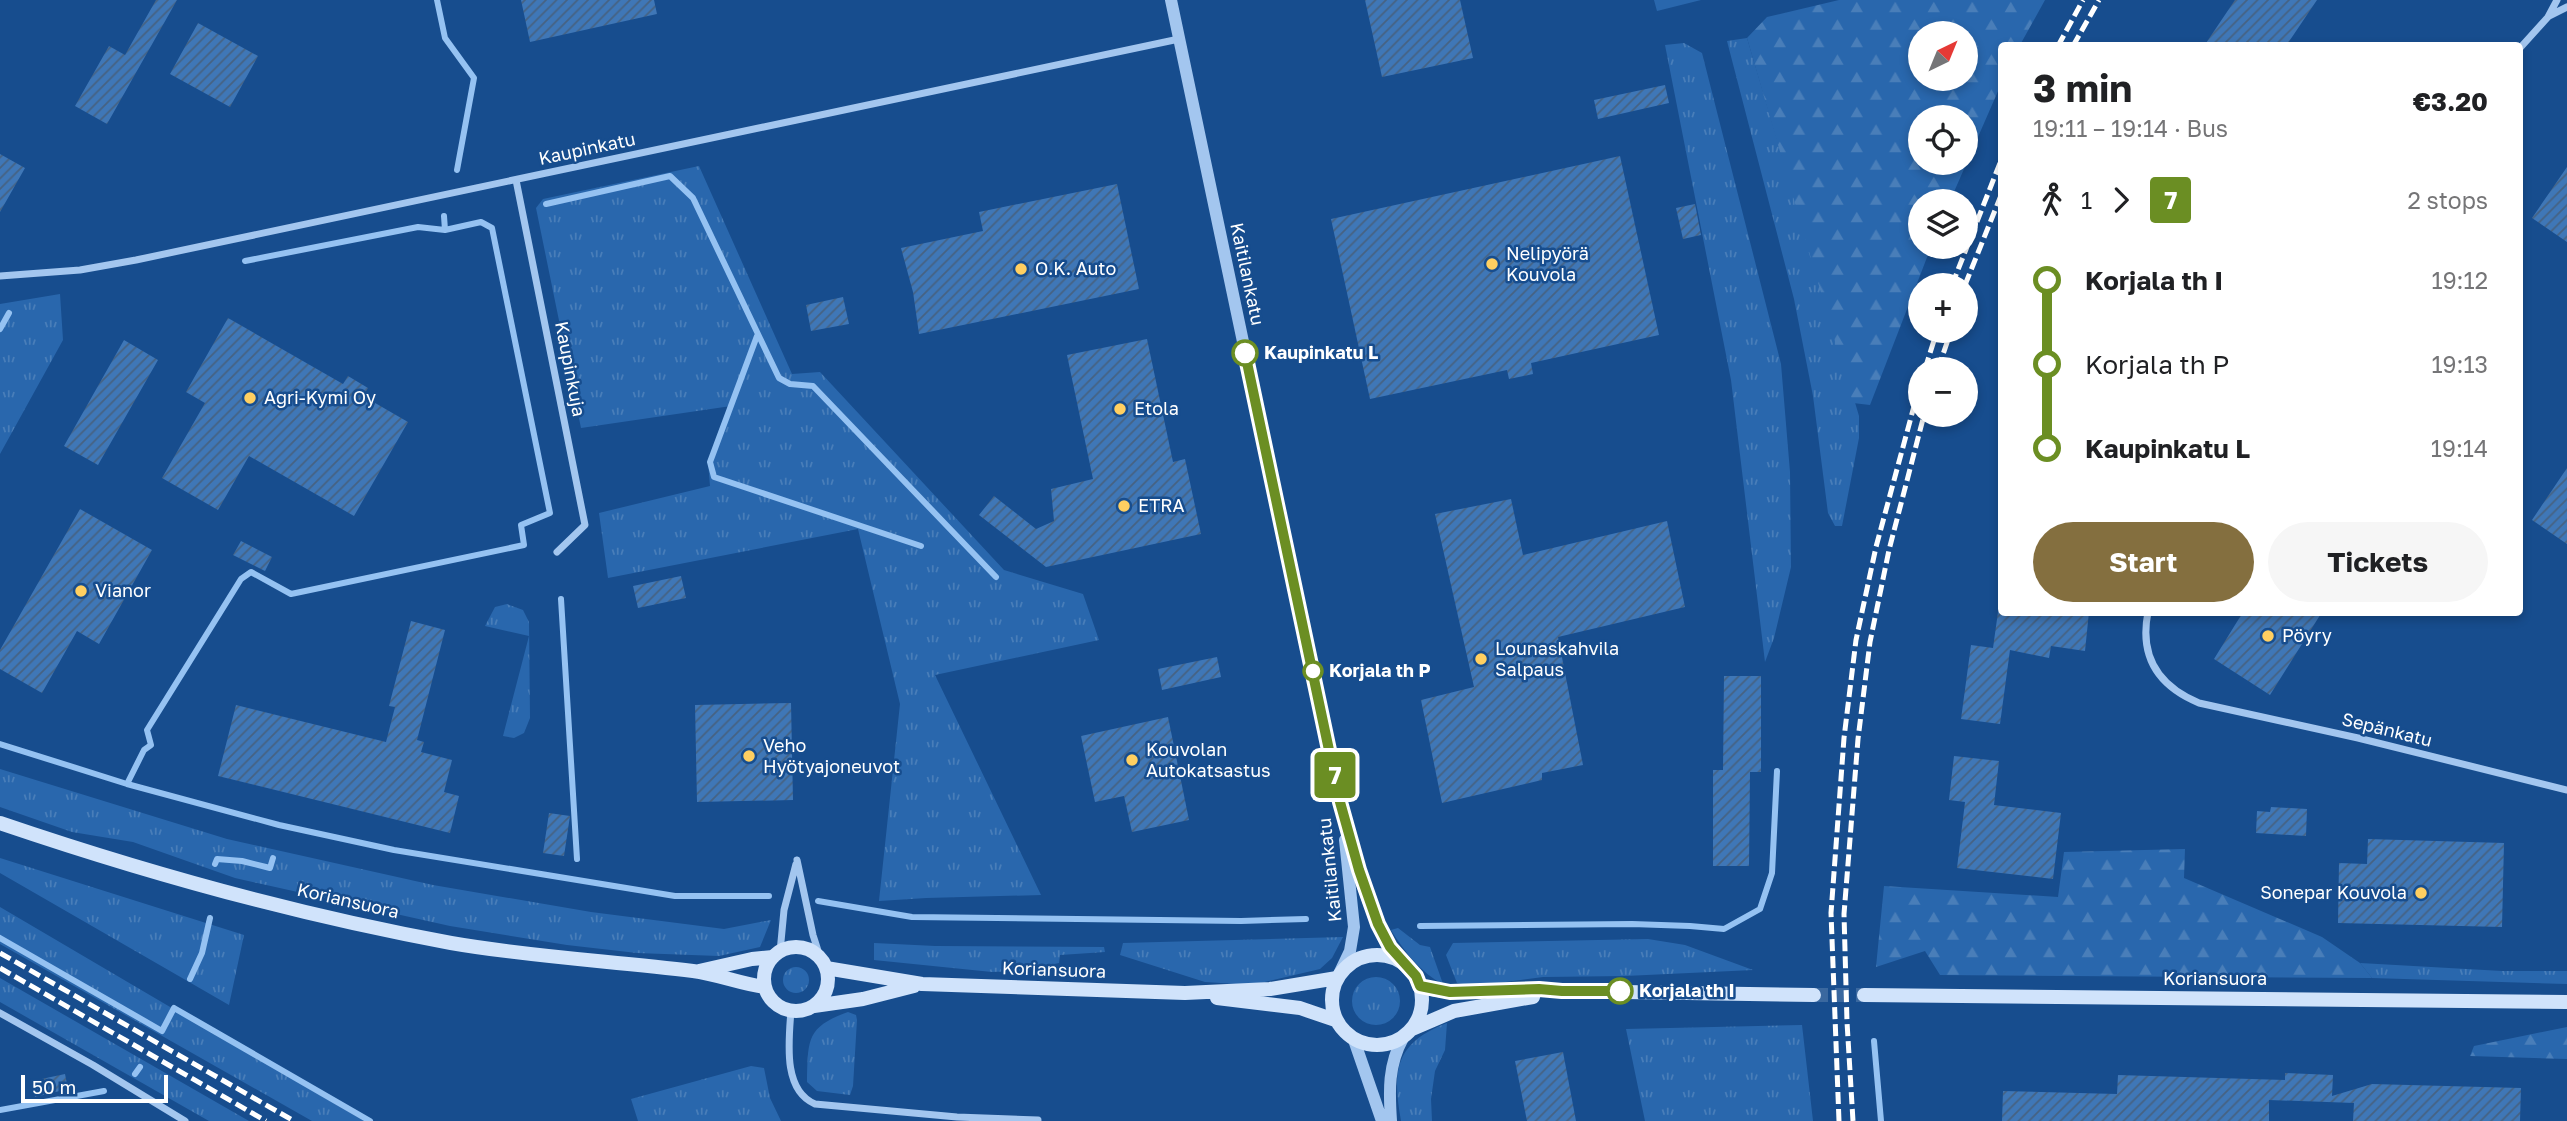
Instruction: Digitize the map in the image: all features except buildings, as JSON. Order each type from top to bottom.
[{"type":"main road","name":"Koriansuora","points":[[0,823],[176,878],[326,918],[453,943],[564,960],[696,972],[765,987]]},
{"type":"main road","points":[[791,948],[813,952],[824,964],[826,989],[814,1006],[799,1011],[791,1010],[775,1003],[765,987],[765,971],[776,954],[791,948]]},
{"type":"main road","name":"Koriansuora","points":[[696,972],[776,954]]},
{"type":"main road","points":[[1408,1033],[1420,1016],[1422,1001],[1416,976],[1401,961],[1388,956],[1374,954],[1349,964],[1338,976],[1332,992],[1331,1006],[1335,1020],[1347,1035],[1366,1045],[1379,1046],[1408,1033],[1454,1012],[1562,991]]},
{"type":"main road","name":"Koriansuora","points":[[824,964],[922,984],[1185,993],[1270,989],[1338,976]]},
{"type":"main road","name":"Koriansuora","points":[[814,1006],[863,999],[922,984]]},
{"type":"main road","points":[[1420,986],[1450,992],[1539,989],[1814,995]]},
{"type":"main road","name":"Koriansuora","points":[[1185,993],[1300,1008],[1335,1020]]},
{"type":"main road","name":"Koriansuora","points":[[1864,995],[2567,1002]]},
{"type":"street","name":"Kaitilankatu","points":[[1171,0],[1340,802],[1378,924],[1401,961]]},
{"type":"street","points":[[2523,45],[2548,17],[2557,0]]},
{"type":"street","points":[[2548,17],[2567,7]]},
{"type":"street","name":"Kaupinkatu","points":[[0,276],[80,271],[125,262],[1179,39]]},
{"type":"street","name":"Kaupinkuja","points":[[516,180],[586,526],[557,552]]},
{"type":"street","name":"Sepänkatu","points":[[2147,616],[2144,629],[2145,645],[2153,666],[2178,694],[2199,702],[2567,790]]},
{"type":"street","name":"Kaitilankatu","points":[[1338,976],[1350,951],[1354,927],[1340,802]]},
{"type":"street","points":[[776,954],[797,860],[813,935],[824,964]]},
{"type":"street","points":[[791,1010],[792,1073],[794,1084],[807,1101],[815,1104],[957,1117],[1038,1120]]},
{"type":"street","points":[[0,1013],[185,1121]]},
{"type":"street","points":[[1391,1121],[1390,1073],[1394,1055],[1408,1033]]},
{"type":"street","points":[[1354,1040],[1382,1121]]},
{"type":"green space","points":[[1654,0],[1701,0],[1657,11]]},
{"type":"green space","points":[[1839,0],[2045,0],[2022,42],[1998,42],[1998,91],[1978,137],[1978,105],[1908,105],[1908,175],[1961,175],[1955,189],[1908,189],[1908,259],[1926,259],[1921,273],[1908,273],[1908,307],[1870,405],[1853,403],[1747,38],[1767,17]]},
{"type":"green space","points":[[1747,38],[1859,416],[1859,438],[1842,526],[1835,526],[1828,513],[1813,396],[1794,299],[1727,41]]},
{"type":"green space","points":[[1684,43],[1702,53],[1781,364],[1790,472],[1791,567],[1774,638],[1765,662],[1731,380],[1665,45]]},
{"type":"green space","points":[[699,166],[792,374],[820,372],[1004,570],[1083,594],[1099,640],[935,675],[1041,895],[879,901],[900,704],[858,529],[608,578],[599,513],[710,486],[708,462],[731,406],[581,428],[536,208],[543,199]]},
{"type":"green space","points":[[60,294],[63,340],[0,454],[0,304]]},
{"type":"green space","points":[[507,604],[523,610],[529,622],[530,718],[524,733],[514,738],[503,736],[529,636],[485,626],[495,607]]},
{"type":"green space","points":[[0,769],[227,839],[433,885],[591,912],[724,929],[771,920],[760,947],[719,956],[637,953],[450,926],[235,878],[133,842],[72,832],[0,807]]},
{"type":"green space","points":[[2185,849],[2184,878],[2322,937],[2360,963],[2372,978],[1940,975],[1925,951],[1876,967],[1884,886],[2058,897],[2064,852]]},
{"type":"green space","points":[[0,858],[244,935],[229,1005],[0,873]]},
{"type":"green space","points":[[0,907],[364,1121],[312,1121],[0,944]]},
{"type":"green space","points":[[1398,928],[1420,945],[1430,947],[1443,984],[1420,968],[1407,953],[1391,930]]},
{"type":"green space","points":[[1343,937],[1332,958],[1320,969],[1252,985],[1205,982],[1120,955],[1123,943]]},
{"type":"green space","points":[[1648,939],[1685,945],[1753,970],[1543,977],[1476,986],[1457,983],[1446,955],[1453,943]]},
{"type":"green space","points":[[874,943],[1104,947],[1105,952],[1060,955],[1059,963],[1020,971],[992,972],[874,960]]},
{"type":"green space","points":[[2360,963],[2502,971],[2567,971],[2567,984],[2372,978]]},
{"type":"green space","points":[[796,967],[805,971],[809,980],[805,989],[796,993],[787,989],[783,980],[787,971]]},
{"type":"green space","points":[[1376,977],[1393,984],[1400,1001],[1393,1018],[1376,1025],[1359,1018],[1352,1001],[1359,984]]},
{"type":"green space","points":[[0,978],[249,1121],[209,1121],[0,1002]]},
{"type":"green space","points":[[848,1012],[856,1015],[857,1020],[853,1086],[850,1095],[817,1091],[807,1082],[812,1037],[824,1023]]},
{"type":"green space","points":[[1447,1023],[1445,1050],[1435,1071],[1431,1099],[1432,1121],[1401,1121],[1397,1087],[1401,1060],[1407,1049],[1417,1040]]},
{"type":"green space","points":[[1802,1025],[1813,1121],[1645,1121],[1626,1029]]},
{"type":"green space","points":[[2567,1027],[2567,1059],[2470,1056],[2474,1046]]},
{"type":"green space","points":[[751,1066],[764,1068],[770,1098],[781,1121],[638,1121],[631,1099]]},
{"type":"waterway","points":[[437,0],[445,38],[474,78],[457,170]]},
{"type":"waterway","points":[[546,204],[670,176],[693,198],[779,378],[790,384],[813,386],[996,577]]},
{"type":"waterway","points":[[444,216],[445,230]]},
{"type":"waterway","points":[[245,261],[418,227],[445,230],[481,222],[492,228],[550,513],[521,525],[524,545],[291,594],[251,572],[241,579],[147,730],[151,745],[144,750],[127,784],[279,825],[394,850],[675,896],[769,896]]},
{"type":"waterway","points":[[0,329],[9,313]]},
{"type":"waterway","points":[[757,336],[710,462],[714,477],[921,546]]},
{"type":"waterway","points":[[561,599],[577,859]]},
{"type":"waterway","points":[[0,744],[127,784]]},
{"type":"waterway","points":[[1420,926],[1632,924],[1724,929],[1760,909],[1772,873],[1777,771]]},
{"type":"waterway","points":[[215,864],[217,859],[242,861],[270,868],[273,858]]},
{"type":"waterway","points":[[818,901],[912,917],[1241,921],[1306,919]]},
{"type":"waterway","points":[[190,979],[202,953],[210,918]]},
{"type":"waterway","points":[[0,938],[162,1031],[174,1008],[370,1121]]},
{"type":"waterway","points":[[1874,1041],[1881,1121]]},
{"type":"waterway","points":[[135,1074],[140,1067]]},
{"type":"waterway","points":[[0,1110],[104,1091]]},
{"type":"tunnel","points":[[1814,995],[1864,995]]},
{"type":"railway","points":[[2060,42],[2083,0]]},
{"type":"railway","points":[[2075,42],[2099,0]]},
{"type":"railway","points":[[1957,273],[1998,168]]},
{"type":"railway","points":[[1970,273],[1998,203]]},
{"type":"railway","points":[[1929,357],[1933,343]]},
{"type":"railway","points":[[1942,357],[1947,343]]},
{"type":"railway","points":[[1839,1121],[1831,913],[1844,738],[1856,640],[1876,547],[1908,427]]},
{"type":"railway","points":[[1853,1121],[1844,914],[1858,739],[1870,642],[1889,550],[1921,427]]},
{"type":"railway","points":[[0,953],[294,1121]]},
{"type":"railway","points":[[0,968],[266,1121]]},
{"type":"bus line","name":"7","points":[[1245,353],[1340,802],[1368,899],[1390,947],[1416,976],[1420,986],[1450,992],[1539,989],[1620,991]]},
{"type":"place","name":"Nelipyörä Kouvola","points":[[1492,264]]},
{"type":"place","name":"O.K. Auto","points":[[1021,269]]},
{"type":"place","name":"Kaupinkatu L","points":[[1245,353]]},
{"type":"place","name":"Agri-Kymi Oy","points":[[250,398]]},
{"type":"place","name":"Etola","points":[[1120,409]]},
{"type":"place","name":"ETRA","points":[[1124,506]]},
{"type":"place","name":"Vianor","points":[[81,591]]},
{"type":"place","name":"Pöyry","points":[[2268,636]]},
{"type":"place","name":"Lounaskahvila Salpaus","points":[[1481,659]]},
{"type":"place","name":"Korjala th P","points":[[1313,671]]},
{"type":"place","name":"Veho Hyötyajoneuvot","points":[[749,756]]},
{"type":"place","name":"Kouvolan Autokatsastus","points":[[1132,760]]},
{"type":"place","name":"Sonepar Kouvola","points":[[2421,893]]},
{"type":"place","name":"Korjala th I","points":[[1620,991]]}]
